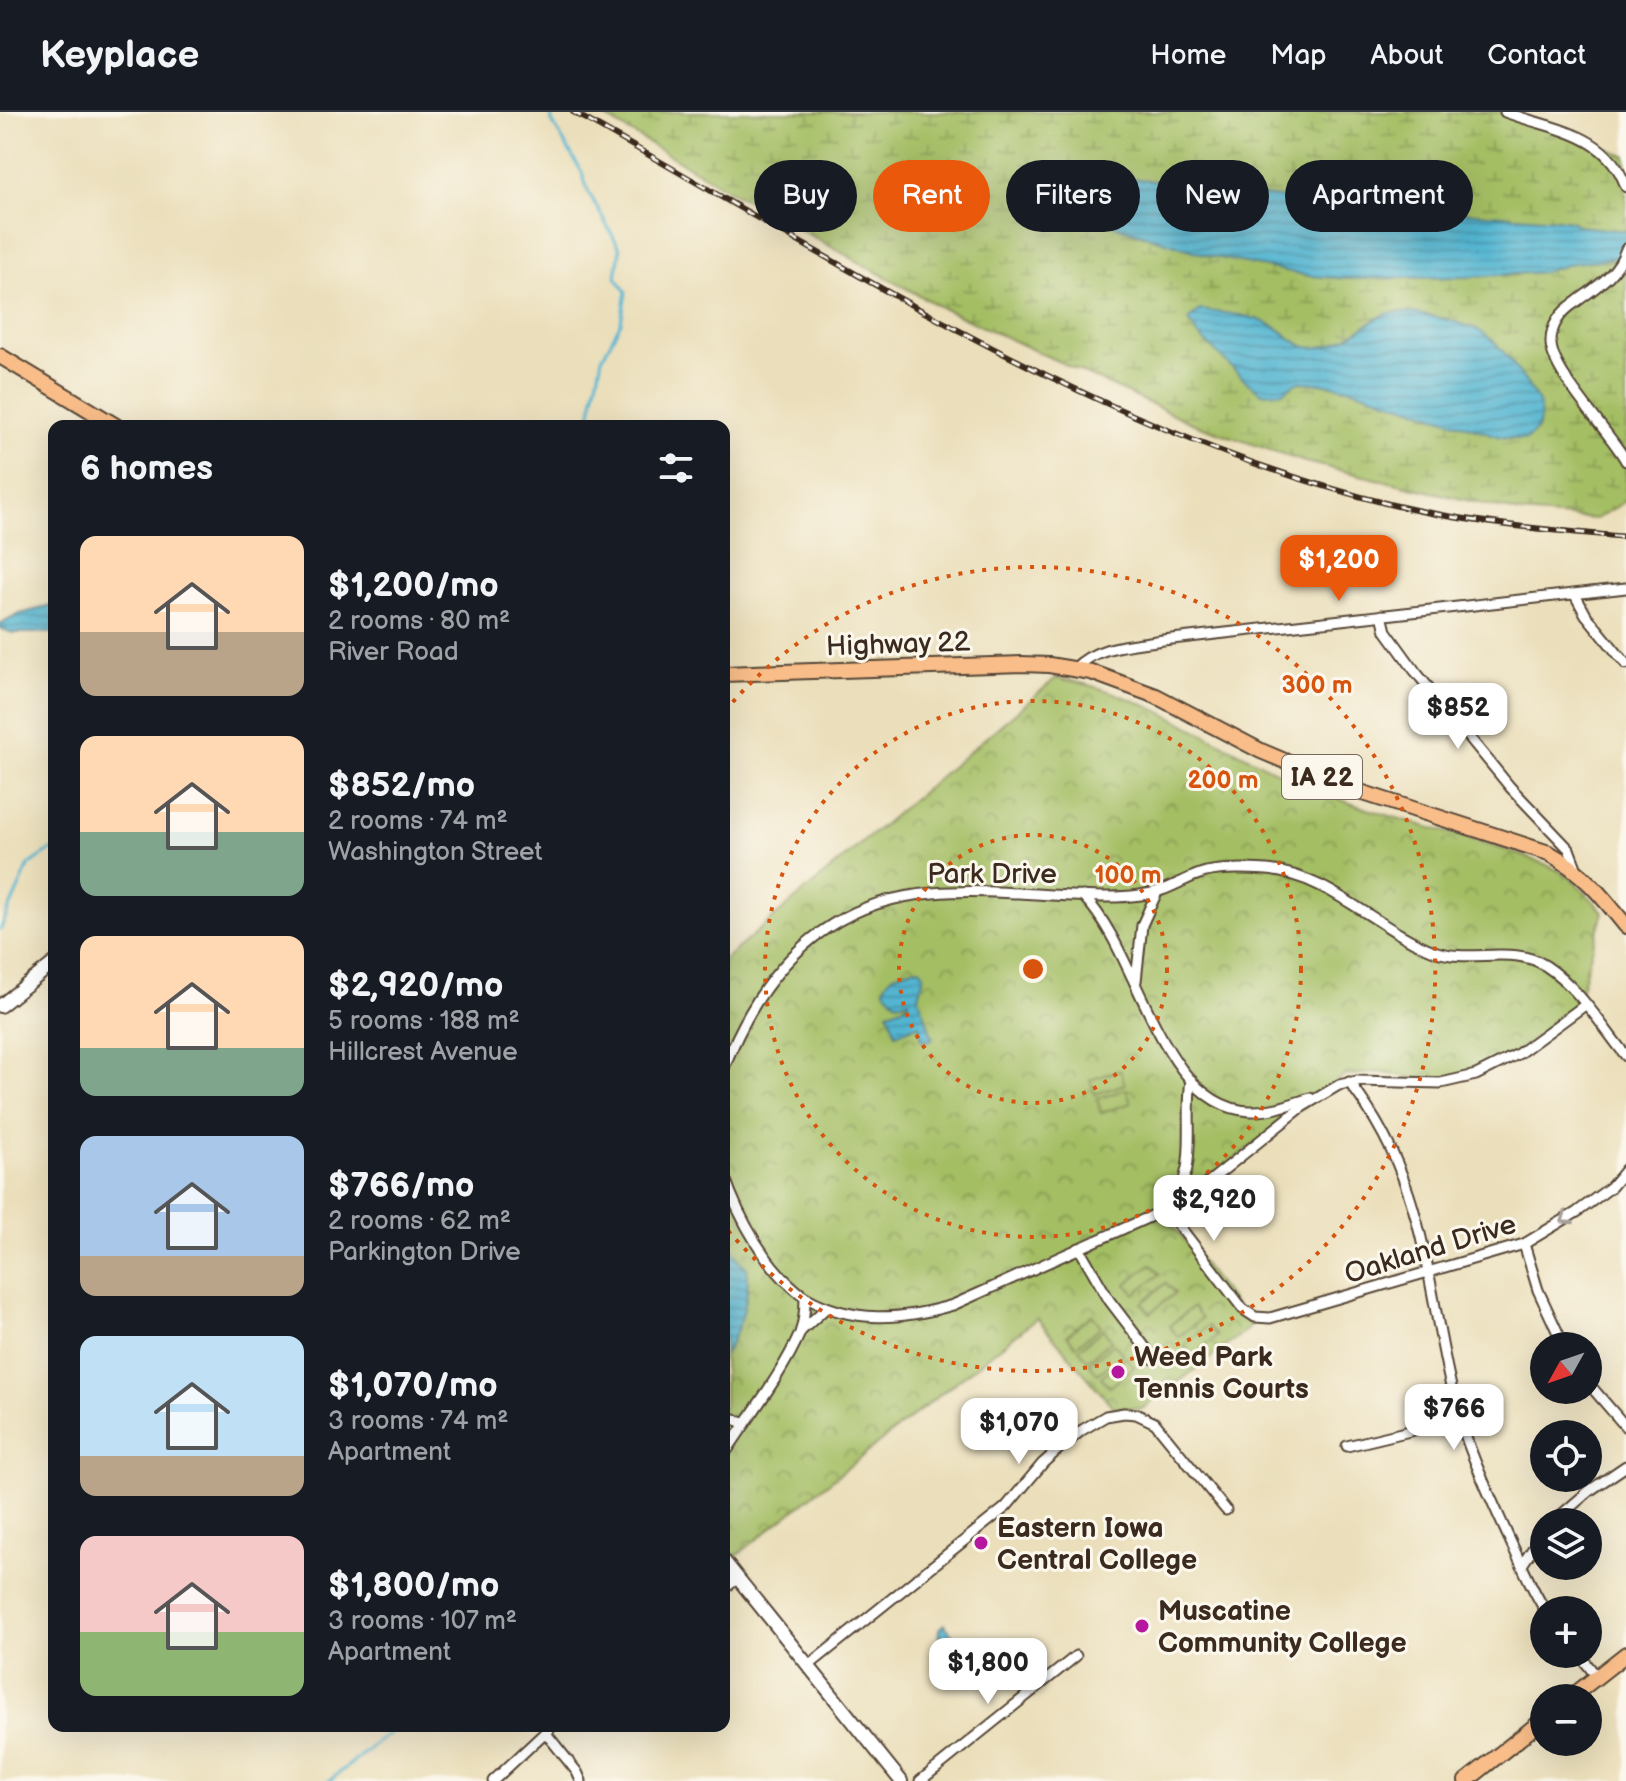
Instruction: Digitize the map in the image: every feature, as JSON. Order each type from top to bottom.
[{"type":"main road","points":[[0,356],[106,420]]},
{"type":"main road","name":"Highway 22","points":[[730,674],[1022,664],[1074,669]]},
{"type":"main road","name":"IA 22","points":[[1074,669],[1131,685],[1261,751],[1351,789],[1533,846],[1577,870],[1626,926]]},
{"type":"main road","points":[[1588,1684],[1626,1654]]},
{"type":"main road","points":[[1466,1781],[1530,1730]]},
{"type":"street","points":[[1505,112],[1588,139],[1615,166],[1626,187]]},
{"type":"street","points":[[1626,249],[1606,280],[1561,314],[1555,323],[1551,341],[1554,358],[1566,379],[1603,425],[1626,461]]},
{"type":"street","points":[[1074,669],[1088,656],[1121,647],[1626,588]]},
{"type":"street","points":[[1575,595],[1586,615],[1626,664]]},
{"type":"street","points":[[1382,615],[1386,631],[1415,671],[1510,787],[1569,849],[1577,870]]},
{"type":"street","name":"Park Drive","points":[[730,1055],[750,1010],[787,959],[818,934],[884,901],[930,893],[1016,892],[1122,897],[1157,892],[1189,878],[1217,871],[1264,870],[1295,875],[1334,893],[1432,950],[1457,956],[1522,957],[1543,963],[1585,1005],[1626,1056]]},
{"type":"street","points":[[1136,985],[1142,925],[1157,892]]},
{"type":"street","points":[[1082,896],[1109,928],[1147,1013],[1191,1080],[1213,1099],[1249,1111],[1282,1107],[1349,1082],[1441,1083],[1476,1075],[1518,1054],[1585,1005]]},
{"type":"street","points":[[0,1006],[48,968]]},
{"type":"street","points":[[1167,1210],[1186,1175],[1191,1141],[1188,1098],[1191,1080]]},
{"type":"street","points":[[1349,1082],[1373,1114],[1399,1164],[1430,1271],[1451,1388],[1460,1419],[1488,1494],[1538,1596]]},
{"type":"street","points":[[730,1190],[766,1257],[782,1277],[805,1297],[844,1314],[879,1318],[928,1312],[975,1296],[1167,1210],[1204,1188],[1317,1096]]},
{"type":"street","name":"Oakland Drive","points":[[1167,1210],[1249,1313],[1266,1319],[1524,1244],[1587,1205],[1611,1187],[1626,1169]]},
{"type":"street","points":[[1186,1175],[1204,1188]]},
{"type":"street","points":[[1524,1244],[1538,1290],[1558,1332]]},
{"type":"street","points":[[1079,1248],[1109,1300],[1154,1359]]},
{"type":"street","points":[[801,1332],[805,1297]]},
{"type":"street","points":[[730,1446],[801,1332],[826,1308]]},
{"type":"street","points":[[1602,1399],[1626,1427]]},
{"type":"street","points":[[808,1666],[1006,1507],[1043,1463],[1095,1421],[1106,1416],[1136,1414],[1155,1423],[1226,1510]]},
{"type":"street","points":[[730,1417],[745,1424]]},
{"type":"street","points":[[1347,1446],[1460,1419]]},
{"type":"street","points":[[1569,1508],[1626,1466]]},
{"type":"street","points":[[1522,1565],[1530,1553]]},
{"type":"street","points":[[730,1572],[901,1781]]},
{"type":"street","points":[[920,1781],[1076,1656]]},
{"type":"street","points":[[1590,1668],[1597,1677]]},
{"type":"street","points":[[493,1781],[545,1732]]},
{"type":"street","points":[[550,1732],[581,1781]]},
{"type":"green space","points":[[596,112],[1514,112],[1626,156],[1626,501],[1596,519],[1521,513],[1305,462],[1194,424],[942,308],[804,232],[857,232],[857,160],[754,160],[754,204]]},
{"type":"green space","points":[[1056,678],[1092,686],[1161,712],[1328,795],[1548,865],[1580,887],[1603,912],[1575,1008],[1511,1056],[1471,1073],[1429,1080],[1377,1072],[1344,1076],[1166,1211],[1168,1219],[1251,1326],[1142,1409],[1113,1407],[1037,1318],[730,1561],[730,955]]},
{"type":"green space","points":[[1120,1070],[1125,1084],[1095,1094],[1090,1080]]},
{"type":"green space","points":[[1126,1089],[1131,1103],[1101,1113],[1097,1099]]},
{"type":"green space","points":[[1151,1264],[1160,1274],[1135,1294],[1126,1284]]},
{"type":"green space","points":[[1166,1283],[1175,1293],[1150,1313],[1142,1303]]},
{"type":"green space","points":[[1193,1307],[1202,1318],[1178,1337],[1169,1326]]},
{"type":"green space","name":"Weed Park Tennis Courts","points":[[1092,1315],[1101,1326],[1076,1346],[1067,1335]]},
{"type":"green space","points":[[1208,1326],[1217,1336],[1193,1356],[1184,1345]]},
{"type":"green space","name":"Weed Park Tennis Courts","points":[[1103,1329],[1112,1340],[1087,1360],[1079,1349]]},
{"type":"green space","name":"Weed Park Tennis Courts","points":[[1114,1344],[1123,1354],[1098,1374],[1089,1363]]},
{"type":"green space","name":"Weed Park Tennis Courts","points":[[1126,1357],[1134,1367],[1110,1387],[1101,1377]]},
{"type":"water","points":[[1140,179],[1156,181],[1156,232],[1269,232],[1269,197],[1285,199],[1285,232],[1473,232],[1473,213],[1557,219],[1571,221],[1578,226],[1626,231],[1626,257],[1573,263],[1544,272],[1470,277],[1349,279],[1310,276],[1210,256],[1135,232],[1140,232]]},
{"type":"water","points":[[1200,310],[1254,318],[1276,327],[1297,343],[1317,348],[1337,342],[1392,313],[1434,316],[1463,324],[1491,339],[1511,361],[1537,400],[1541,413],[1539,424],[1526,440],[1501,437],[1353,389],[1320,383],[1298,382],[1283,392],[1262,393],[1196,333],[1189,320]]},
{"type":"water","points":[[48,607],[48,633],[13,633],[1,629],[0,624],[20,614]]},
{"type":"water","points":[[920,968],[924,974],[919,997],[933,1039],[923,1042],[918,1025],[896,1034],[888,1012],[908,1005],[909,1000],[897,1003],[884,989],[893,975]]},
{"type":"water","points":[[730,1245],[747,1268],[748,1280],[743,1314],[730,1344]]},
{"type":"water","points":[[944,1624],[959,1643],[963,1657],[961,1661],[946,1654],[941,1645],[939,1629]]},
{"type":"waterway","points":[[551,112],[552,122],[582,172],[588,191],[620,249],[616,277],[626,292],[621,322],[602,358],[589,420]]},
{"type":"waterway","points":[[0,930],[29,865],[48,852]]},
{"type":"waterway","points":[[329,1781],[390,1732]]},
{"type":"railway","points":[[573,112],[971,337],[1073,388],[1177,434],[1284,473],[1393,505],[1538,529],[1626,537]]},
{"type":"place","name":"Weed Park Tennis Courts","points":[[1118,1372]]},
{"type":"place","name":"Eastern Iowa Central College","points":[[981,1543]]},
{"type":"place","name":"Muscatine Community College","points":[[1142,1626]]}]
